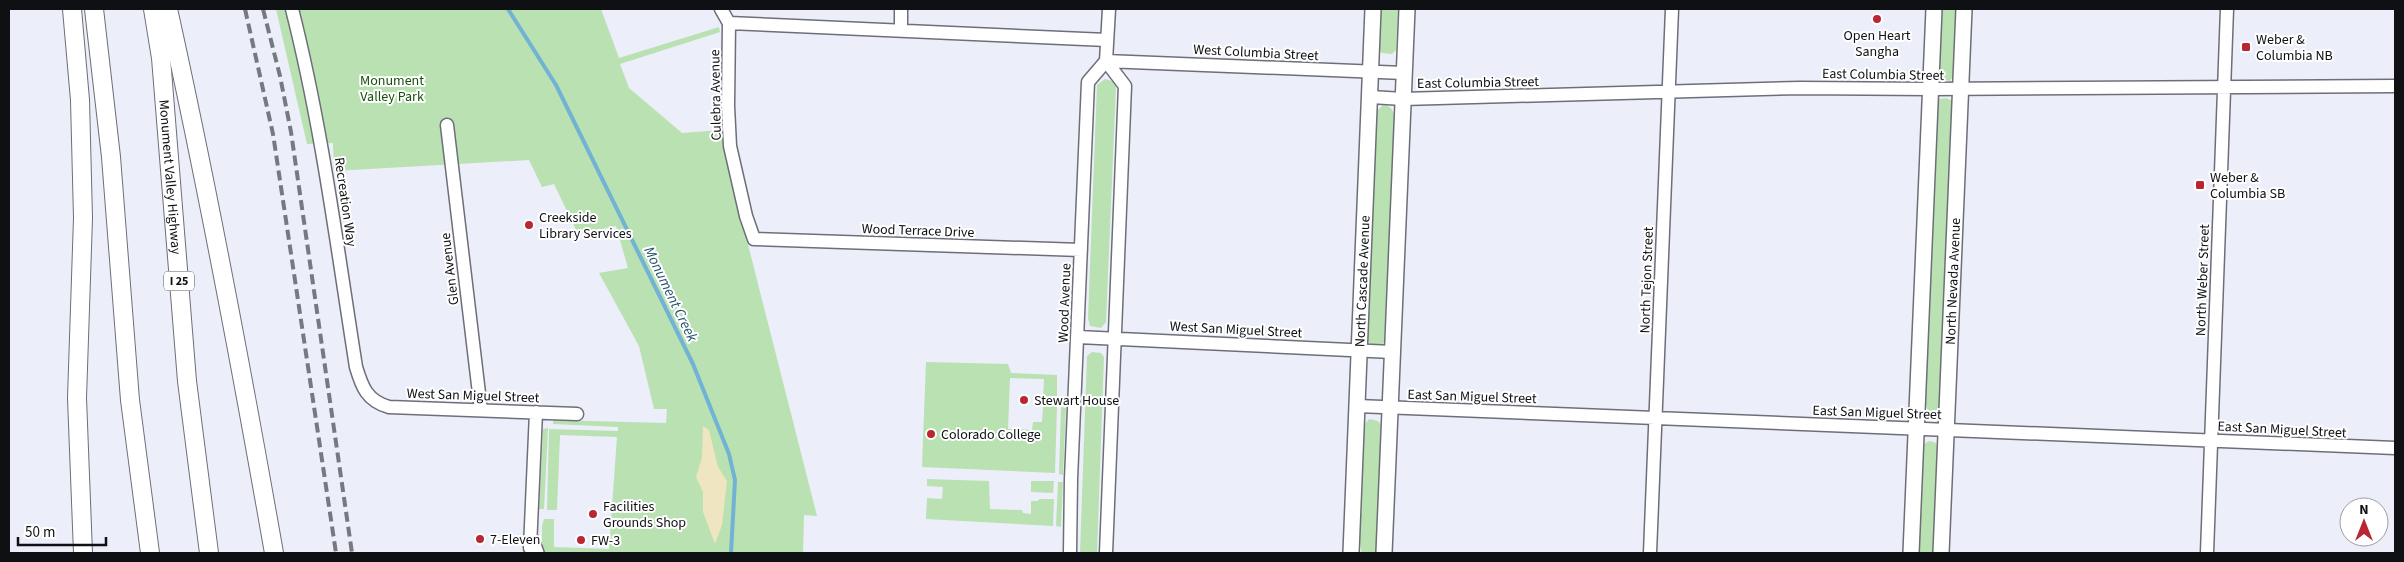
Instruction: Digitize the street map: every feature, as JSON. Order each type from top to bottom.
[{"type":"highway","points":[[72,9],[80,100],[83,218],[77,398],[83,553]]},
{"type":"highway","points":[[94,9],[111,157],[130,400],[150,553]]},
{"type":"highway","name":"Monument Valley Highway","points":[[153,9],[161,58],[187,381],[209,553]]},
{"type":"highway","points":[[168,9],[202,165],[236,336],[274,553]]},
{"type":"main road","name":"North Cascade Avenue","points":[[1351,553],[1358,351],[1371,97],[1370,73],[1373,9]]},
{"type":"main road","points":[[1384,553],[1407,9]]},
{"type":"main road","name":"North Nevada Avenue","points":[[1911,553],[1934,9]]},
{"type":"main road","name":"North Nevada Avenue","points":[[1941,553],[1964,9]]},
{"type":"street","name":"Recreation Way","points":[[292,9],[310,80],[325,160],[356,367],[364,390],[370,398]]},
{"type":"street","name":"Culebra Avenue","points":[[722,9],[729,23],[728,106],[730,141],[738,182],[754,239]]},
{"type":"street","points":[[901,9],[901,30]]},
{"type":"street","points":[[1106,553],[1125,86],[1106,61],[1108,9]]},
{"type":"street","name":"North Tejon Street","points":[[1650,553],[1672,9]]},
{"type":"street","name":"North Weber Street","points":[[2207,553],[2227,9]]},
{"type":"street","points":[[729,23],[1107,40]]},
{"type":"street","name":"West Columbia Street","points":[[1106,61],[1404,73]]},
{"type":"street","name":"Wood Avenue","points":[[1070,553],[1071,480],[1088,82],[1106,61]]},
{"type":"street","name":"East Columbia Street","points":[[1371,97],[1403,99],[1800,88],[1960,89],[2395,86]]},
{"type":"street","name":"Glen Avenue","points":[[447,125],[481,410]]},
{"type":"street","name":"Wood Terrace Drive","points":[[754,239],[1081,250]]},
{"type":"street","name":"West San Miguel Street","points":[[1078,337],[1392,352]]},
{"type":"street","name":"West San Miguel Street","points":[[370,398],[378,404],[389,407],[577,414]]},
{"type":"street","name":"East San Miguel Street","points":[[1357,406],[2395,448]]},
{"type":"street","points":[[532,549],[536,412]]},
{"type":"green space","name":"Monument Valley Park","points":[[276,9],[601,9],[619,58],[719,27],[720,32],[620,64],[629,88],[682,133],[722,130],[724,150],[817,516],[804,515],[803,553],[544,553],[542,551],[542,526],[544,519],[554,519],[554,547],[609,549],[617,437],[560,435],[557,510],[547,510],[549,429],[618,431],[618,427],[553,424],[553,420],[666,423],[667,409],[654,409],[639,346],[599,273],[628,268],[616,226],[578,234],[554,184],[542,187],[529,160],[334,171],[333,143],[307,144]]},
{"type":"green space","points":[[1379,9],[1398,9],[1396,50],[1392,54],[1382,53],[1377,48]]},
{"type":"green space","points":[[1940,9],[1957,9],[1954,75],[1950,81],[1941,79],[1937,75]]},
{"type":"green space","points":[[1105,79],[1112,81],[1116,86],[1106,322],[1101,328],[1090,326],[1088,318],[1097,85]]},
{"type":"green space","points":[[1946,98],[1951,100],[1954,105],[1941,402],[1939,410],[1934,414],[1930,414],[1924,402],[1937,106],[1939,99]]},
{"type":"green space","points":[[1383,105],[1391,109],[1395,117],[1384,342],[1381,346],[1372,346],[1366,339],[1375,113]]},
{"type":"green space","points":[[1092,352],[1101,353],[1104,357],[1097,553],[1080,553],[1087,356]]},
{"type":"green space","points":[[926,362],[1008,364],[1011,373],[1057,375],[1057,398],[1043,399],[1044,379],[1010,378],[1008,429],[1032,430],[1033,422],[1042,422],[1043,406],[1057,406],[1055,473],[922,467]]},
{"type":"green space","points":[[1061,407],[1066,408],[1063,475],[1059,474]]},
{"type":"green space","points":[[1369,419],[1378,421],[1382,426],[1377,553],[1362,553],[1358,534],[1363,426]]},
{"type":"green space","points":[[548,428],[544,509],[539,509],[543,429]]},
{"type":"green space","points":[[1930,441],[1936,443],[1939,451],[1934,553],[1917,553],[1922,450],[1925,443]]},
{"type":"green space","points":[[927,479],[989,481],[990,509],[1022,510],[1023,513],[1031,514],[1031,501],[1054,499],[1053,526],[926,519],[927,498],[942,499],[943,487],[927,486]]},
{"type":"green space","points":[[1031,481],[1054,481],[1053,493],[1031,492]]},
{"type":"green space","points":[[1058,482],[1063,482],[1061,527],[1056,526]]},
{"type":"sand","points":[[703,426],[709,430],[718,467],[727,481],[722,525],[715,544],[703,512],[703,492],[696,477],[702,457]]},
{"type":"waterway","name":"Monument Creek","points":[[508,9],[556,85],[693,364],[729,454],[735,480],[731,553]]},
{"type":"railway","points":[[245,9],[273,134],[336,553]]},
{"type":"railway","points":[[263,9],[280,76],[291,132],[352,553]]},
{"type":"place","name":"Open Heart Sangha","points":[[1877,19]]},
{"type":"place","name":"Weber & Columbia NB","points":[[2246,47]]},
{"type":"place","name":"Weber & Columbia SB","points":[[2200,185]]},
{"type":"place","name":"Creekside Library Services","points":[[529,225]]},
{"type":"place","name":"Stewart House","points":[[1024,400]]},
{"type":"place","name":"Colorado College","points":[[931,434]]},
{"type":"place","name":"Facilities Grounds Shop","points":[[593,514]]},
{"type":"place","name":"7-Eleven","points":[[480,539]]},
{"type":"place","name":"FW-3","points":[[581,540]]}]
